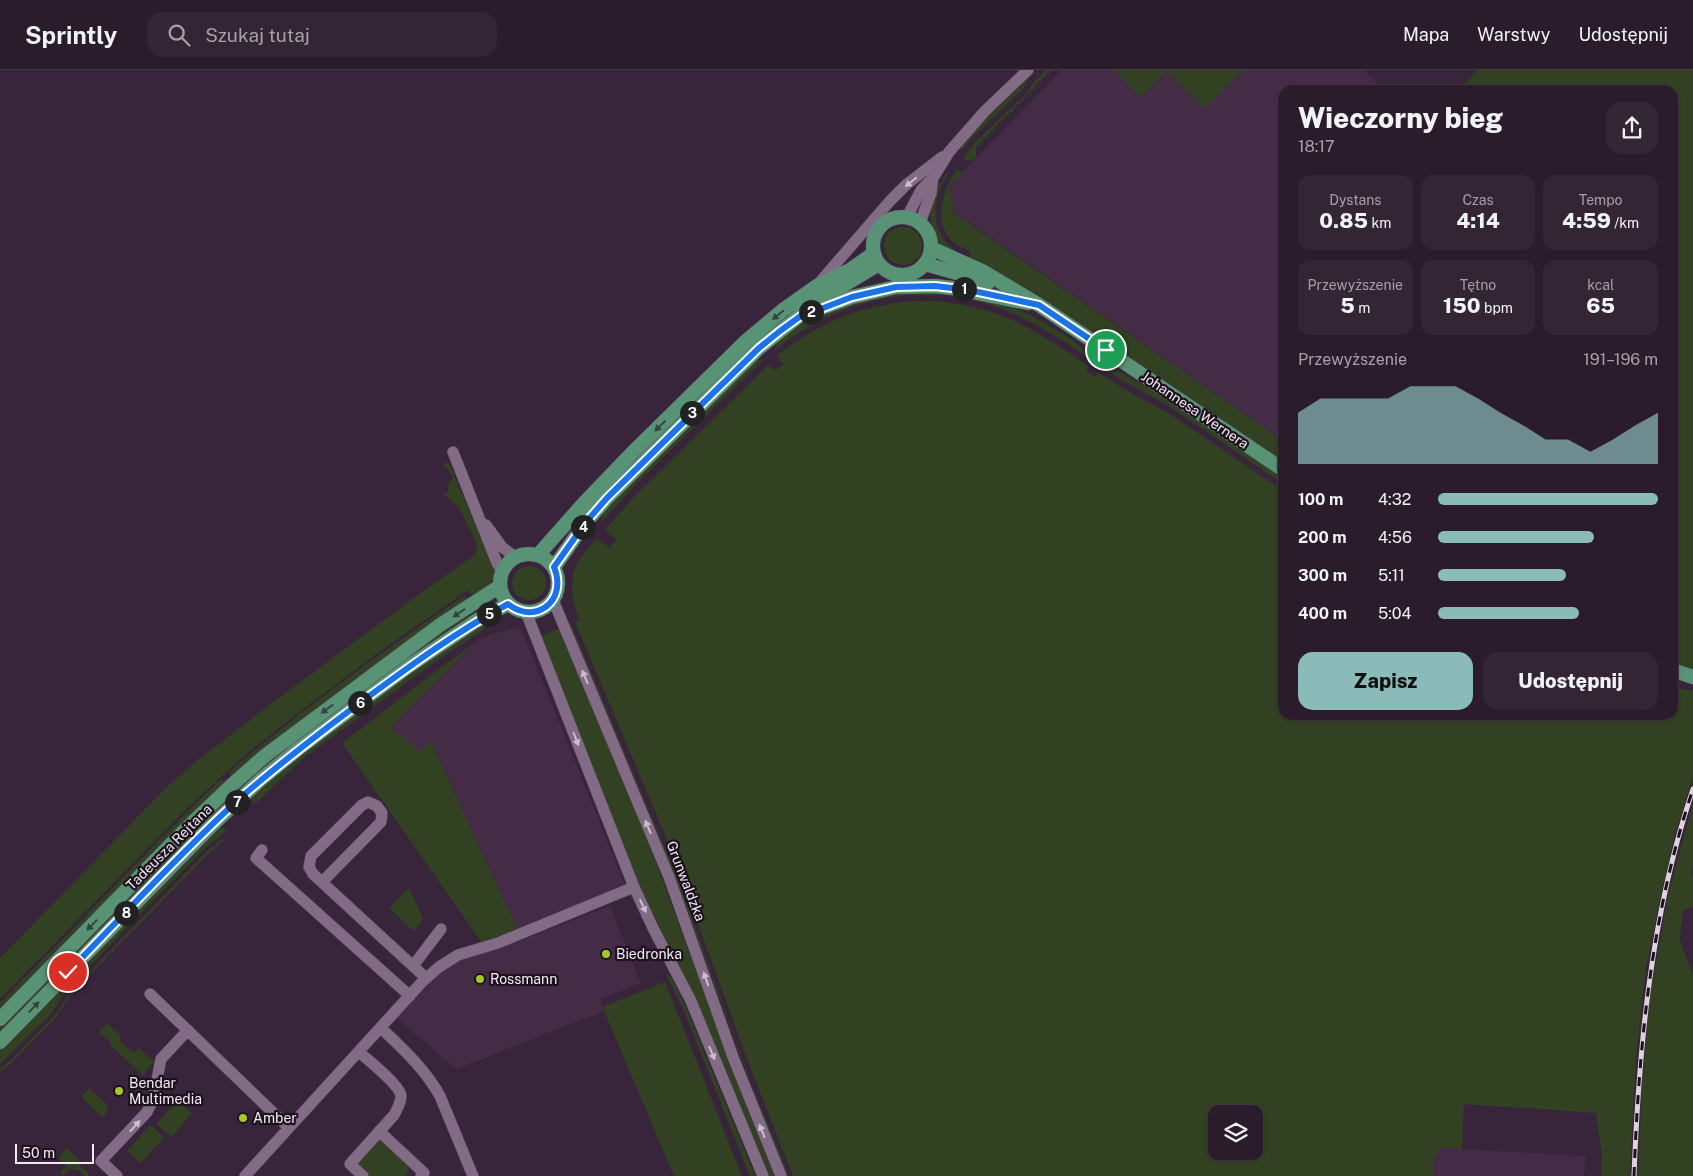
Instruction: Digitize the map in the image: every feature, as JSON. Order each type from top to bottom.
[{"type":"main road","points":[[907,217],[920,223],[929,234],[931,248],[925,264],[919,270],[902,276],[886,270],[876,259],[873,244],[881,226],[888,221],[907,217]]},
{"type":"main road","name":"Johannesa Wernera","points":[[931,248],[984,272],[1039,305],[1278,467]]},
{"type":"main road","points":[[538,555],[633,452],[746,341],[783,310],[817,286],[876,259]]},
{"type":"main road","points":[[554,567],[586,522],[622,482],[759,348],[819,300],[876,259]]},
{"type":"main road","name":"Johannesa Wernera","points":[[925,264],[1006,286]]},
{"type":"main road","points":[[802,315],[852,297],[896,287],[935,286],[969,290],[1039,305]]},
{"type":"main road","points":[[523,554],[538,555],[554,567],[557,575],[557,592],[553,600],[546,607],[536,612],[519,611],[508,604],[501,593],[502,570],[508,562],[523,554]]},
{"type":"main road","name":"Tadeusza Rejtana","points":[[0,1019],[190,826],[266,755],[440,625],[500,586]]},
{"type":"main road","name":"Tadeusza Rejtana","points":[[0,1042],[210,827],[260,780],[298,749],[409,666],[476,621],[508,604]]},
{"type":"main road","points":[[1678,672],[1693,677]]},
{"type":"street","points":[[907,217],[921,190],[933,178],[949,152],[985,111],[1028,70]]},
{"type":"street","points":[[817,286],[890,201],[907,184],[949,152]]},
{"type":"street","points":[[920,223],[931,193],[933,178]]},
{"type":"street","points":[[453,452],[497,563],[502,570]]},
{"type":"street","points":[[475,510],[502,547],[516,557]]},
{"type":"street","name":"Grunwaldzka","points":[[553,600],[669,877],[733,1057],[781,1176]]},
{"type":"street","points":[[526,612],[634,887],[691,1001],[763,1176]]},
{"type":"street","points":[[322,882],[381,822],[382,813],[378,806],[368,802],[362,805],[311,856],[308,867],[313,874],[426,978]]},
{"type":"street","points":[[262,850],[256,858],[413,993]]},
{"type":"street","points":[[245,1176],[426,978],[439,967],[458,956],[498,944],[634,887]]},
{"type":"street","points":[[413,966],[441,929]]},
{"type":"street","points":[[150,994],[289,1128]]},
{"type":"street","points":[[381,1028],[414,1059],[433,1084],[440,1096],[473,1176]]},
{"type":"street","points":[[117,1176],[101,1162],[147,1112],[153,1099],[161,1059],[188,1030]]},
{"type":"street","points":[[358,1052],[396,1087],[400,1094],[397,1110],[350,1164],[363,1176]]},
{"type":"street","points":[[379,1131],[424,1173],[421,1176]]},
{"type":"shaded area","points":[[1062,70],[1113,70],[1141,97],[1166,71],[1205,108],[1243,70],[1364,70],[1378,85],[1278,85],[1278,437],[954,212],[950,185]]},
{"type":"shaded area","points":[[520,626],[625,885],[518,931],[431,741],[420,753],[391,727],[479,639]]},
{"type":"shaded area","points":[[610,906],[641,983],[600,999],[604,1011],[456,1069],[397,1018],[434,978],[451,965],[466,957],[493,951]]},
{"type":"shaded area","points":[[1426,1147],[1586,1156],[1584,1176],[1423,1176]]},
{"type":"green space","points":[[1046,70],[1050,70],[1046,77],[1042,78],[1042,81],[1038,81],[1035,89],[1031,89],[1031,93],[1027,93],[1032,84]]},
{"type":"green space","points":[[1113,70],[1243,70],[1205,109],[1166,71],[1141,97]]},
{"type":"green space","points":[[1478,70],[1693,70],[1693,670],[1678,664],[1678,85],[1463,85]]},
{"type":"green space","points":[[1036,72],[1023,89],[961,151],[961,146],[981,123]]},
{"type":"green space","points":[[1027,93],[1027,97],[1020,101],[1020,104],[1016,104],[1016,108],[1013,108],[1013,112],[1009,112],[1009,116],[1005,116],[1005,119],[998,123],[997,127],[994,127],[994,131],[987,135],[987,138],[983,138],[983,142],[980,142],[979,146],[976,146],[976,158],[972,161],[965,160],[964,157],[976,141]]},
{"type":"green space","points":[[957,169],[963,172],[950,185],[954,213],[1278,437],[1278,459],[968,261],[971,252],[957,245],[949,237],[942,219],[944,198]]},
{"type":"green space","points":[[949,171],[940,189],[935,214],[940,232],[945,241],[959,255],[940,245],[930,218],[931,206],[936,191]]},
{"type":"green space","points":[[903,227],[917,232],[922,246],[917,260],[903,265],[889,260],[884,246],[889,232]]},
{"type":"green space","points":[[918,289],[948,294],[902,296],[851,307],[819,321],[775,350],[785,335],[806,321],[830,309],[848,302]]},
{"type":"green space","points":[[959,293],[1016,308],[1067,336],[1086,352],[1090,359],[1028,320],[978,301],[959,297]]},
{"type":"green space","points":[[919,301],[945,302],[989,311],[1009,319],[1048,339],[1089,366],[1086,371],[1095,377],[1098,372],[1124,389],[1170,414],[1278,487],[1278,720],[1678,720],[1678,688],[1693,691],[1693,777],[1675,834],[1646,968],[1636,1057],[1630,1176],[1601,1176],[1602,1155],[1596,1113],[1464,1104],[1462,1149],[1440,1148],[1433,1159],[1433,1176],[793,1176],[747,1059],[671,849],[575,622],[580,620],[573,601],[572,586],[578,562],[597,538],[609,548],[617,540],[605,530],[634,497],[768,365],[774,370],[784,365],[777,356],[809,334],[843,317],[899,303]]},
{"type":"green space","points":[[757,360],[763,360],[637,483],[601,523],[602,515],[613,501]]},
{"type":"green space","points":[[1103,368],[1113,368],[1178,405],[1278,473],[1278,480],[1169,406]]},
{"type":"green space","points":[[447,462],[495,565],[494,580],[473,596],[468,590],[386,647],[245,755],[182,813],[0,999],[0,958],[165,789],[194,763],[268,706],[475,555],[477,549],[476,542],[458,506],[443,494],[447,493],[449,488],[447,485],[453,478],[447,468],[443,466]]},
{"type":"green space","points":[[529,566],[536,567],[541,571],[545,576],[545,590],[541,595],[536,599],[529,600],[522,599],[517,595],[513,590],[512,583],[513,576],[517,571],[522,567]]},
{"type":"green space","points":[[464,596],[468,600],[347,685],[231,777],[228,773],[314,703],[373,659]]},
{"type":"green space","points":[[475,611],[477,614],[242,789],[239,786],[263,765],[448,627]]},
{"type":"green space","points":[[483,624],[485,629],[439,659],[305,757],[255,804],[249,797],[363,707],[422,664]]},
{"type":"green space","points":[[571,624],[676,874],[752,1085],[789,1176],[787,1176],[759,1105],[653,823],[569,625]]},
{"type":"green space","points":[[559,629],[646,835],[735,1077],[774,1176],[768,1176],[696,1000],[644,896],[541,636]]},
{"type":"green space","points":[[474,644],[391,727],[420,752],[431,741],[518,931],[482,943],[342,743]]},
{"type":"green space","points":[[221,779],[226,781],[0,1010],[0,1003]]},
{"type":"green space","points":[[234,790],[237,793],[0,1033],[0,1027]]},
{"type":"green space","points":[[1693,803],[1693,865],[1691,874],[1693,876],[1693,906],[1683,911],[1680,940],[1693,975],[1693,1176],[1638,1176],[1642,1085],[1650,997],[1668,895]]},
{"type":"green space","points":[[220,828],[228,829],[203,850],[67,989],[50,1015],[0,1064],[0,1049],[214,830]]},
{"type":"green space","points":[[222,839],[224,840],[72,993],[54,1020],[13,1062],[0,1072],[0,1069],[56,1014],[71,991],[206,852]]},
{"type":"green space","points":[[409,888],[423,919],[414,931],[389,908]]},
{"type":"green space","points":[[666,974],[671,977],[683,1001],[755,1176],[750,1176],[684,1011]]},
{"type":"green space","points":[[665,982],[742,1176],[674,1176],[604,1011],[603,1007]]},
{"type":"green space","points":[[107,1023],[120,1035],[120,1041],[134,1053],[139,1048],[154,1062],[143,1075],[110,1045],[111,1043],[99,1032]]},
{"type":"green space","points":[[89,1088],[108,1106],[106,1115],[102,1117],[81,1097]]},
{"type":"green space","points":[[177,1100],[192,1113],[172,1137],[156,1124]]},
{"type":"green space","points":[[150,1125],[164,1137],[141,1163],[127,1151]]},
{"type":"green space","points":[[378,1137],[410,1167],[407,1171],[407,1176],[366,1176],[357,1165],[358,1159]]},
{"type":"green space","points":[[67,1148],[79,1160],[81,1167],[91,1176],[85,1176],[78,1170],[70,1169],[63,1176],[60,1173],[66,1166],[58,1158]]},
{"type":"railway","points":[[1634,1176],[1639,1078],[1657,932],[1679,836],[1693,789]]},
{"type":"place","name":"Biedronka","points":[[606,954]]},
{"type":"place","name":"Rossmann","points":[[480,979]]},
{"type":"place","name":"Bendar Multimedia","points":[[119,1091]]},
{"type":"place","name":"Amber","points":[[243,1118]]},
{"type":"route","points":[[68,972],[222,816],[260,780],[298,749],[409,666],[476,621],[508,604],[519,611],[526,612],[536,612],[546,607],[553,600],[557,592],[557,575],[554,567],[586,522],[607,498],[759,348],[802,315],[852,297],[896,287],[935,286],[969,290],[1039,305],[1106,350]]}]
